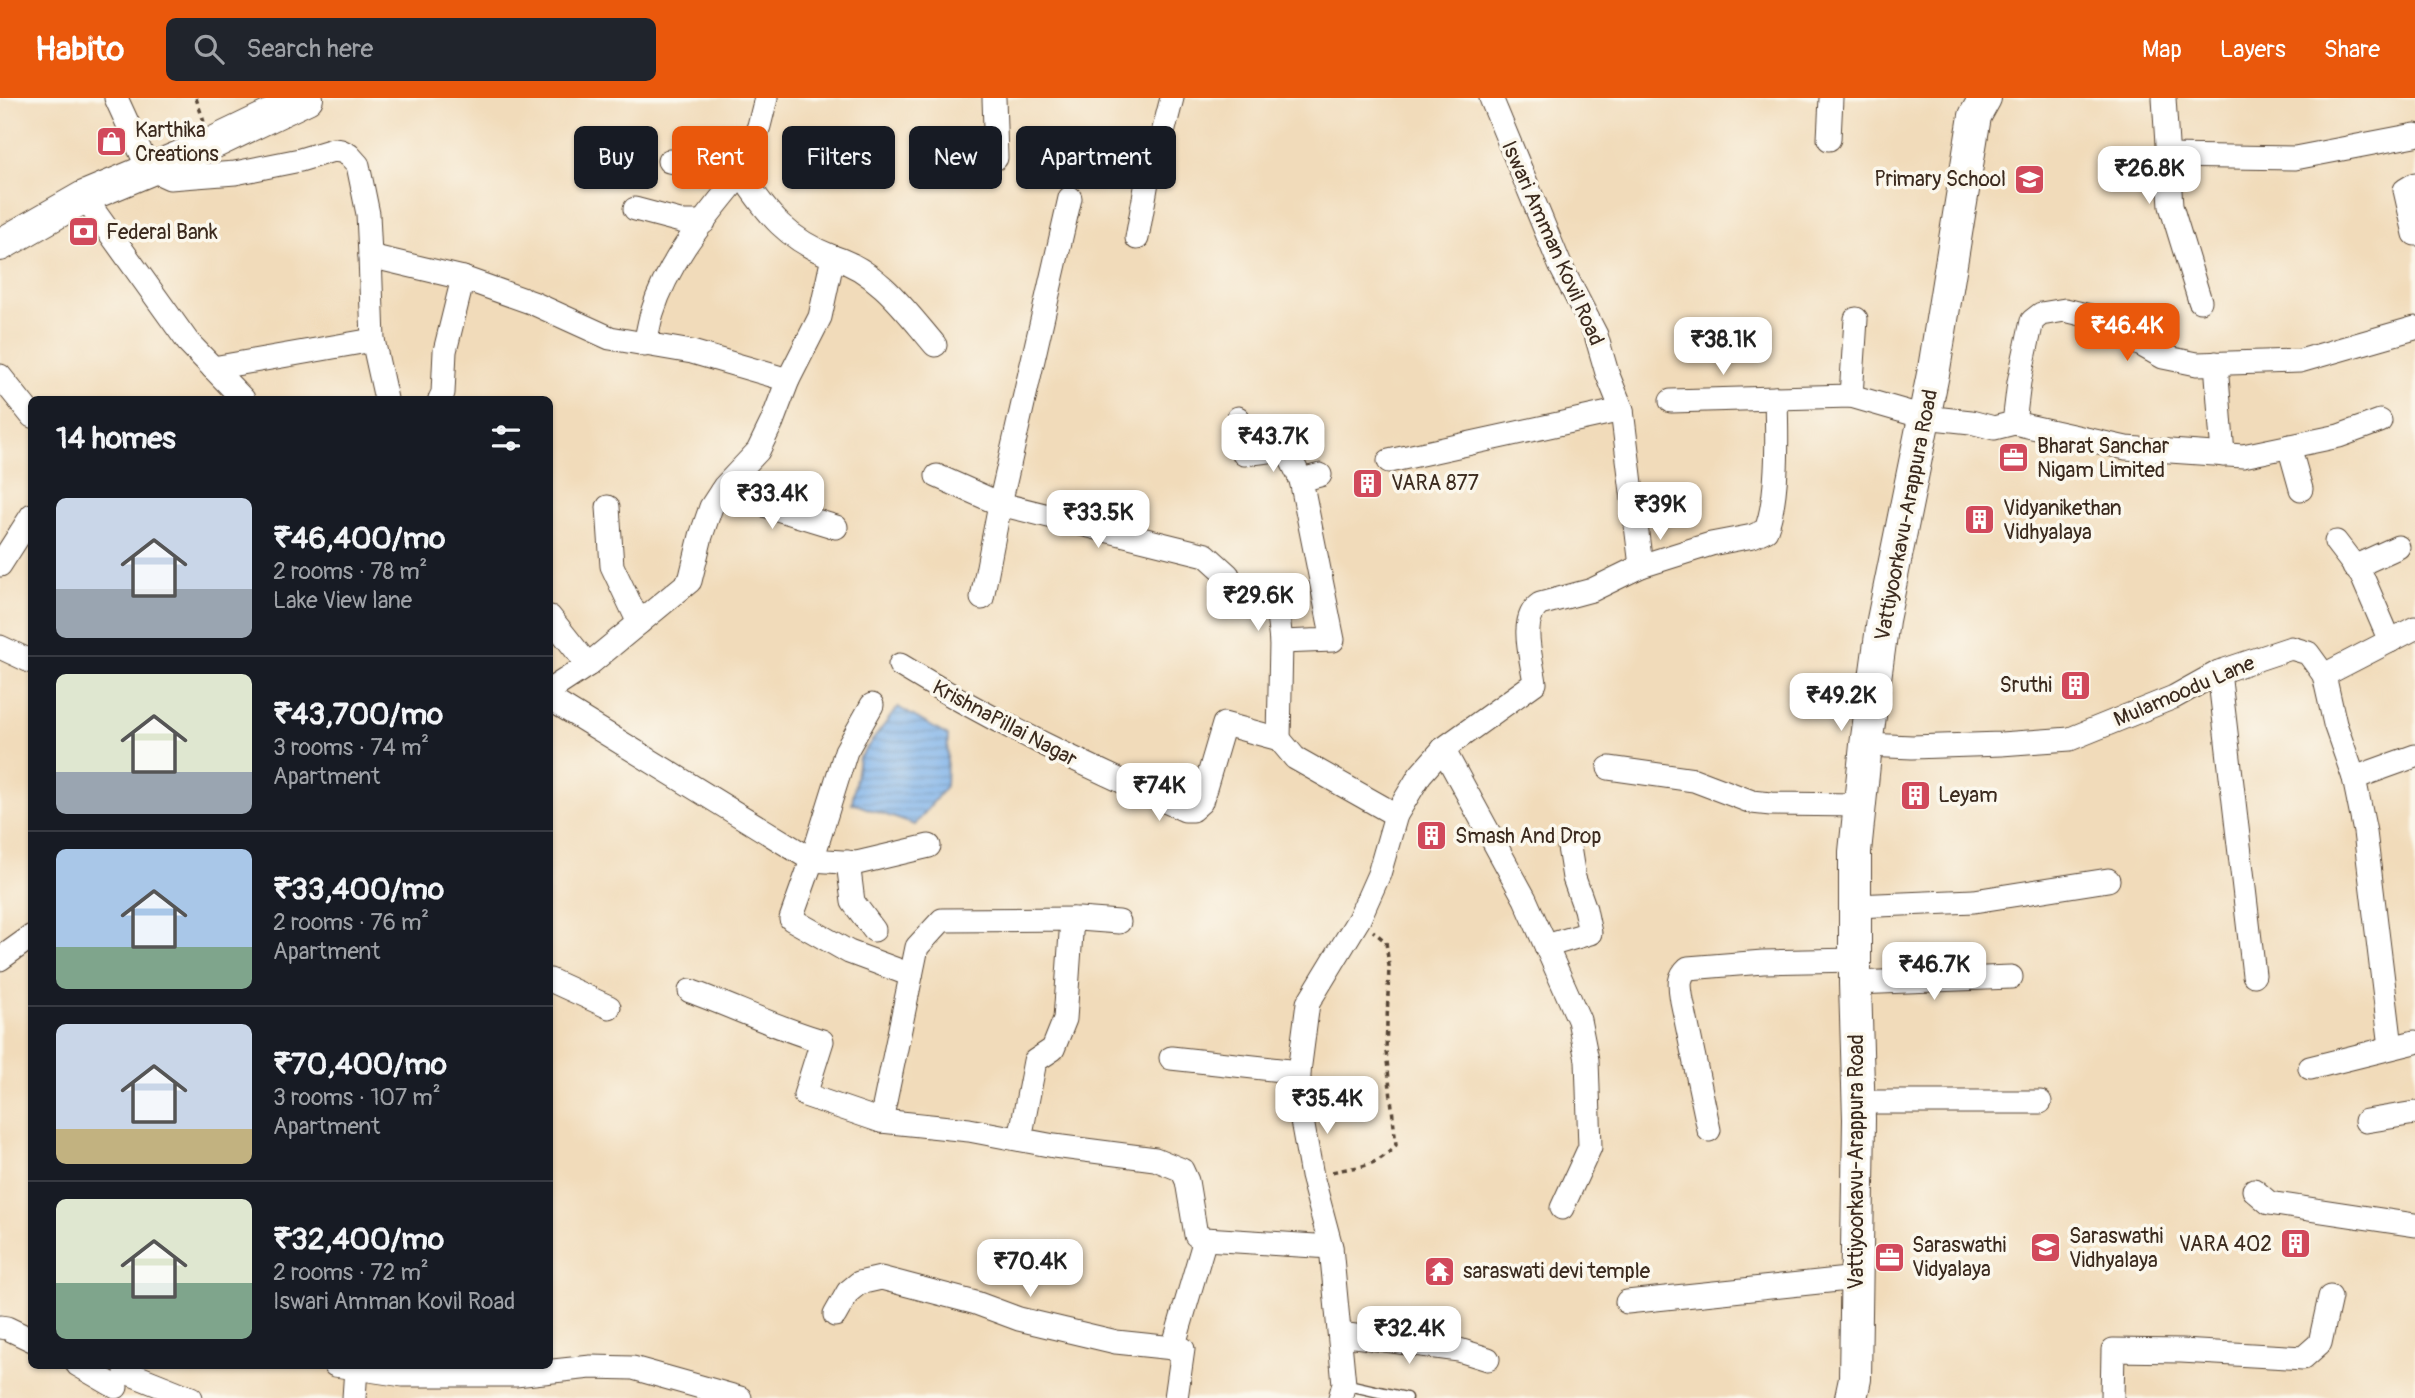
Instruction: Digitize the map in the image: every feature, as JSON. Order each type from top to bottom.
[{"type":"street","points":[[116,98],[148,168],[170,178],[235,173],[333,150],[349,155],[358,164],[368,214],[373,340],[385,396]]},
{"type":"street","points":[[0,245],[84,197],[148,168],[211,144],[307,98]]},
{"type":"street","points":[[759,126],[766,98]]},
{"type":"street","points":[[994,98],[995,126]]},
{"type":"street","points":[[1137,238],[1152,154],[1161,141],[1172,98]]},
{"type":"street","name":"Iswari Amman Kovil Road","points":[[1491,98],[1560,265],[1596,335],[1622,410],[1641,566]]},
{"type":"street","points":[[1829,139],[1831,98]]},
{"type":"street","name":"Vattiyoorkavu-Arappura Road","points":[[1851,1398],[1855,1378],[1859,1101],[1855,852],[1866,745],[1883,620],[1934,369],[1975,116],[1985,98]]},
{"type":"street","points":[[2164,98],[2171,206],[2200,301]]},
{"type":"street","points":[[2166,156],[2295,158],[2415,135]]},
{"type":"street","points":[[2415,184],[2405,190],[2415,234]]},
{"type":"street","points":[[645,345],[652,312],[670,274],[686,245],[729,189]]},
{"type":"street","points":[[752,189],[770,215],[808,247],[850,262],[884,287],[935,345]]},
{"type":"street","points":[[84,197],[188,342],[240,396]]},
{"type":"street","points":[[982,598],[1000,504],[1070,198]]},
{"type":"street","points":[[635,209],[684,222],[704,222]]},
{"type":"street","points":[[370,256],[463,278],[533,303],[610,338],[692,352],[788,380]]},
{"type":"street","points":[[553,688],[588,665],[690,581],[711,507],[758,451],[788,380],[820,317],[833,257]]},
{"type":"street","points":[[442,396],[445,351],[463,278]]},
{"type":"street","points":[[2014,424],[2019,382],[2032,321],[2041,314],[2065,310],[2090,316],[2163,357],[2197,364],[2300,361],[2415,328]]},
{"type":"street","points":[[1851,396],[1856,318]]},
{"type":"street","points":[[213,368],[373,340]]},
{"type":"street","points":[[2216,363],[2223,455]]},
{"type":"street","points":[[0,376],[28,411]]},
{"type":"street","points":[[1671,401],[1851,396],[1924,417],[1971,422],[1994,428],[2014,424],[2126,448],[2243,456],[2339,436],[2380,421]]},
{"type":"street","points":[[1342,1391],[1340,1334],[1331,1247],[1312,1176],[1299,1104],[1308,1003],[1359,919],[1379,874],[1396,815],[1420,775],[1443,749],[1535,683],[1527,623],[1534,608],[1592,590],[1641,566],[1711,544],[1753,536],[1766,530],[1771,515],[1777,431],[1776,398]]},
{"type":"street","points":[[1389,461],[1622,410]]},
{"type":"street","points":[[1238,418],[1244,454],[1286,449],[1310,478],[1334,640],[1281,642]]},
{"type":"street","points":[[2289,446],[2301,489]]},
{"type":"street","points":[[937,476],[1000,504],[1206,555],[1228,575],[1233,596],[1276,596],[1281,642],[1279,739]]},
{"type":"street","points":[[721,492],[836,527]]},
{"type":"street","points":[[608,507],[612,566],[639,623]]},
{"type":"street","points":[[0,565],[28,521]]},
{"type":"street","points":[[2336,542],[2362,576],[2390,640]]},
{"type":"street","points":[[2354,566],[2398,547]]},
{"type":"street","points":[[553,621],[588,665]]},
{"type":"street","points":[[2391,1047],[2365,832],[2354,778],[2335,724],[2324,675],[2415,628]]},
{"type":"street","points":[[0,647],[28,660]]},
{"type":"street","name":"Mulamoodu Lane","points":[[1866,745],[1912,747],[2070,739],[2174,697],[2218,672],[2291,648],[2308,653],[2324,675]]},
{"type":"street","name":"KrishnaPillai Nagar","points":[[900,665],[960,702],[1070,759],[1185,810],[1192,810],[1201,803],[1224,724],[1279,739],[1295,758],[1396,815]]},
{"type":"street","points":[[2218,672],[2254,975]]},
{"type":"street","points":[[553,701],[812,860],[857,863],[929,846]]},
{"type":"street","points":[[872,705],[846,751],[791,919],[849,952],[911,975]]},
{"type":"street","points":[[1443,749],[1525,899],[1579,1020],[1587,1060],[1590,1147],[1562,1208]]},
{"type":"street","points":[[2354,778],[2415,756]]},
{"type":"street","points":[[1609,768],[1694,780],[1752,802],[1860,805]]},
{"type":"street","points":[[1546,946],[1590,933],[1574,878],[1569,847]]},
{"type":"street","points":[[848,862],[853,902],[874,930]]},
{"type":"street","points":[[1856,906],[1974,901],[2108,880]]},
{"type":"street","points":[[1020,1139],[1035,1061],[1053,1049],[1065,1019],[1072,919]]},
{"type":"street","points":[[881,1121],[917,947],[942,920],[1072,919],[1119,922]]},
{"type":"street","points":[[0,959],[28,939]]},
{"type":"street","points":[[1709,1130],[1679,983],[1688,968],[1763,962],[1855,972],[2011,977]]},
{"type":"street","points":[[553,981],[609,1006]]},
{"type":"street","points":[[690,991],[740,1009],[788,1031],[822,1041],[805,1095],[881,1121],[969,1130],[1155,1159],[1182,1170],[1187,1181],[1196,1235],[1205,1239],[1331,1247]]},
{"type":"street","points":[[2310,1068],[2415,1042]]},
{"type":"street","points":[[1171,1058],[1300,1072]]},
{"type":"street","points":[[1859,1101],[2040,1102]]},
{"type":"street","points":[[2367,1121],[2415,1113]]},
{"type":"street","points":[[2254,1190],[2269,1203],[2415,1225]]},
{"type":"street","points":[[1172,1348],[1205,1239]]},
{"type":"street","points":[[835,1315],[848,1293],[859,1283],[881,1278],[976,1303],[1019,1319],[1116,1342],[1183,1349],[1176,1398]]},
{"type":"street","points":[[1627,1302],[1857,1278]]},
{"type":"street","points":[[2112,1398],[2113,1350],[2303,1357],[2320,1343],[2330,1297]]},
{"type":"street","points":[[0,1327],[28,1338]]},
{"type":"street","points":[[1340,1334],[1459,1350],[1488,1359]]},
{"type":"street","points":[[365,1369],[403,1375],[515,1375],[592,1367],[633,1368],[740,1398]]},
{"type":"street","points":[[89,1369],[121,1381],[191,1398]]},
{"type":"street","points":[[347,1369],[354,1398]]},
{"type":"lane","points":[[1342,1391],[1406,1398]]},
{"type":"path","points":[[1312,1176],[1360,1167],[1383,1159],[1396,1145],[1386,1051],[1389,966],[1386,942],[1359,919]]},
{"type":"water","points":[[898,707],[948,736],[946,786],[915,825],[852,803],[859,758]]},
{"type":"place","name":"Karthika Creations","points":[[112,142]]},
{"type":"place","name":"Primary School","points":[[2029,179]]},
{"type":"place","name":"Federal Bank","points":[[83,232]]},
{"type":"place","name":"Bharat Sanchar Nigam Limited","points":[[2014,458]]},
{"type":"place","name":"VARA 877","points":[[1368,483]]},
{"type":"place","name":"Vidyanikethan Vidhyalaya","points":[[1980,520]]},
{"type":"place","name":"Sruthi","points":[[2075,685]]},
{"type":"place","name":"Leyam","points":[[1915,795]]},
{"type":"place","name":"Smash And Drop","points":[[1432,836]]},
{"type":"place","name":"VARA 402","points":[[2295,1244]]},
{"type":"place","name":"Saraswathi Vidhyalaya","points":[[2046,1248]]},
{"type":"place","name":"Saraswathi Vidyalaya","points":[[1889,1257]]},
{"type":"place","name":"saraswati devi temple","points":[[1440,1271]]}]
